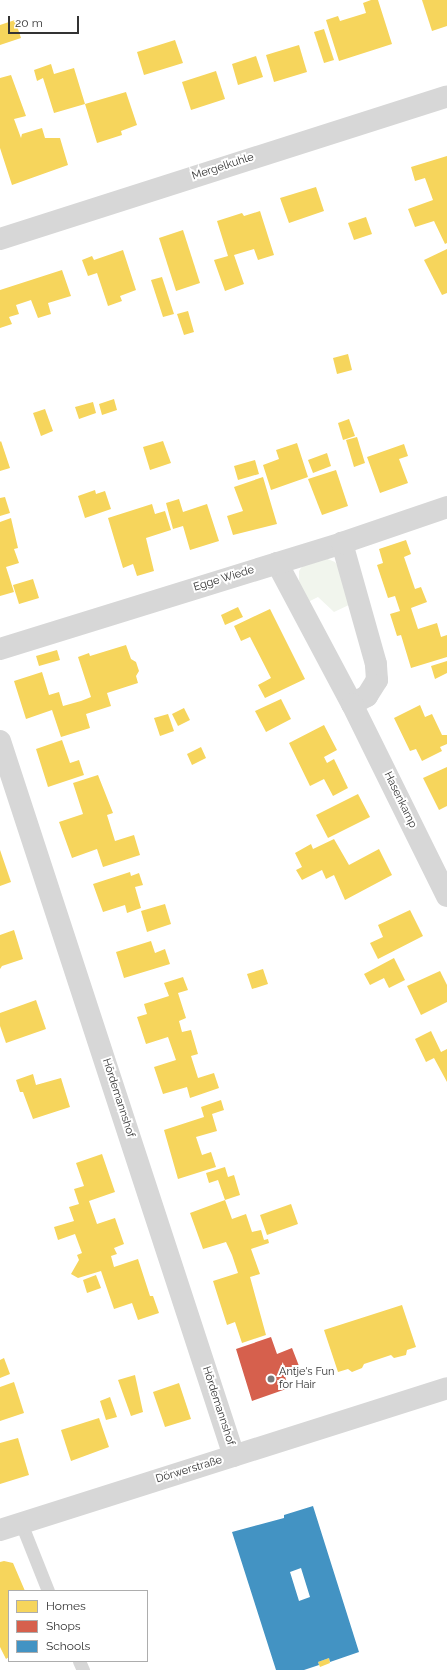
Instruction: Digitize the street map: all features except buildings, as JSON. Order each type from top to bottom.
[{"type":"street","name":"Mergelkuhle","points":[[0,239],[447,96]]},
{"type":"street","name":"Egge Wiede","points":[[0,649],[342,543],[447,507]]},
{"type":"street","points":[[342,543],[376,664],[377,680],[367,696],[352,704]]},
{"type":"street","name":"Hasenkamp","points":[[277,563],[352,704],[447,896]]},
{"type":"street","name":"Hördemannshof","points":[[0,741],[234,1456]]},
{"type":"street","name":"Dörwerstraße","points":[[0,1530],[447,1388]]},
{"type":"lane","points":[[21,1523],[48,1590]]},
{"type":"shaded area","points":[[325,558],[335,562],[342,573],[351,604],[334,612],[318,597],[308,602],[299,583],[299,571],[304,564]]},
{"type":"place","name":"Antje's Fun for Hair","points":[[271,1379]]}]
